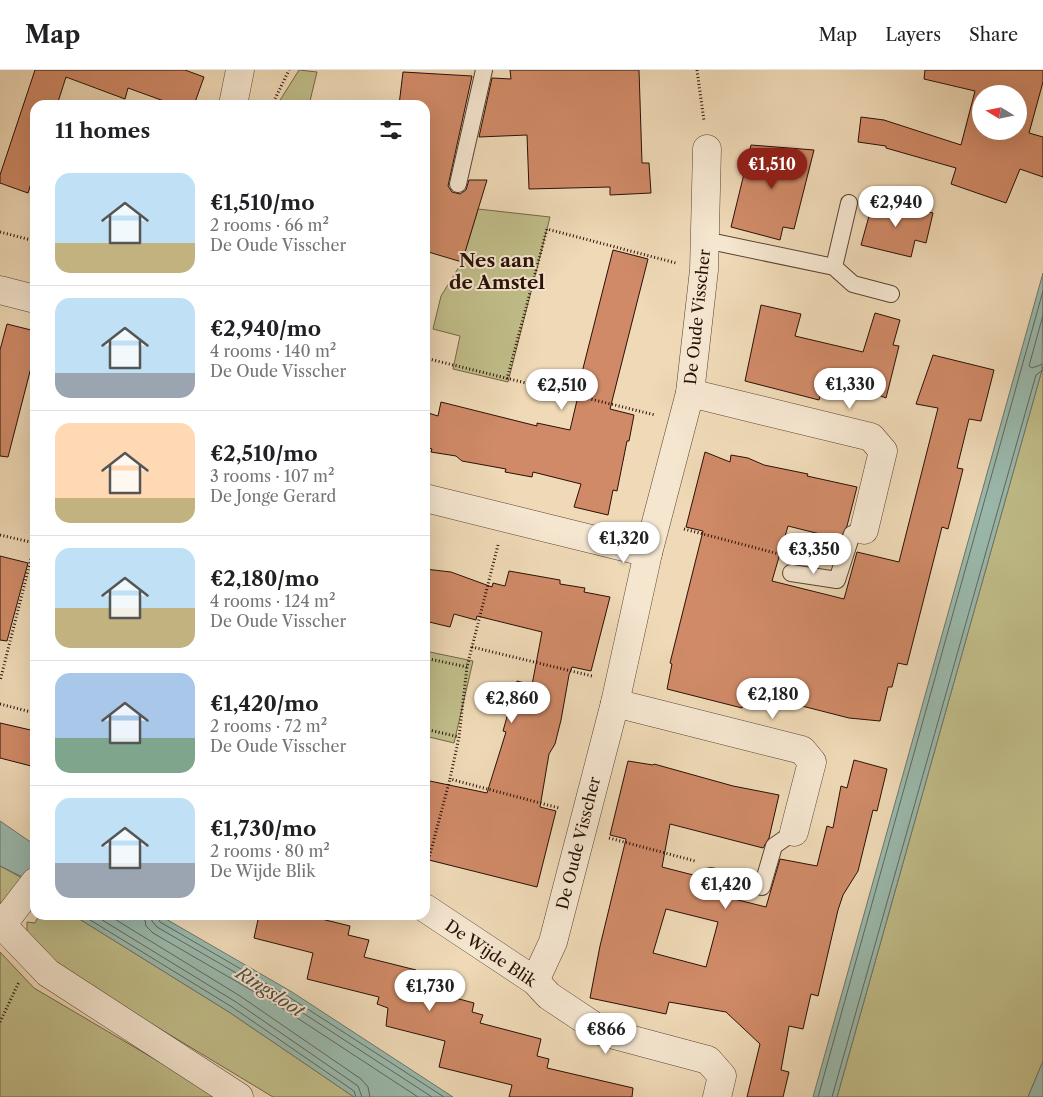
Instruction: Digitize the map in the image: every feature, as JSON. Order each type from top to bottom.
[{"type":"street","points":[[234,100],[240,70]]},
{"type":"street","name":"De Oude Visscher","points":[[535,980],[553,942],[582,823],[617,693],[648,553],[690,393],[704,270],[707,149]]},
{"type":"street","points":[[0,290],[30,299]]},
{"type":"street","name":"De Oude Visscher","points":[[690,393],[871,437],[883,451],[864,530]]},
{"type":"street","points":[[430,499],[648,553]]},
{"type":"street","points":[[617,693],[802,750],[812,762],[794,832]]},
{"type":"street","points":[[30,889],[1,925],[48,973],[239,1097]]},
{"type":"street","name":"De Wijde Blik","points":[[430,911],[535,980],[549,996],[603,1032],[708,1060],[722,1076],[717,1097]]},
{"type":"lane","points":[[458,184],[484,70]]},
{"type":"lane","points":[[834,267],[849,203]]},
{"type":"lane","name":"De Oude Visscher","points":[[705,240],[834,267],[853,284],[891,294]]},
{"type":"lane","points":[[791,573],[837,580],[852,534],[864,530]]},
{"type":"lane","points":[[711,876],[762,887],[774,846],[794,832]]},
{"type":"path","points":[[274,100],[289,70]]},
{"type":"path","points":[[697,70],[707,149]]},
{"type":"path","points":[[507,379],[546,229],[704,270]]},
{"type":"path","points":[[0,232],[30,240]]},
{"type":"path","points":[[430,359],[682,423]]},
{"type":"path","points":[[430,854],[459,737],[467,667],[505,518]]},
{"type":"path","points":[[656,522],[786,555],[791,573]]},
{"type":"path","points":[[0,534],[30,542]]},
{"type":"path","points":[[0,680],[30,563]]},
{"type":"path","points":[[472,647],[617,693]]},
{"type":"path","points":[[430,659],[467,667]]},
{"type":"path","points":[[0,704],[30,712]]},
{"type":"path","points":[[430,730],[459,737]]},
{"type":"path","points":[[450,779],[707,864],[711,876]]},
{"type":"path","points":[[0,1022],[31,955]]},
{"type":"shaded area","points":[[299,70],[317,72],[310,100],[280,100]]},
{"type":"shaded area","points":[[478,209],[550,217],[508,382],[453,369],[460,336],[433,329],[441,296],[462,262]]},
{"type":"shaded area","points":[[1043,366],[1043,1061],[1028,1097],[837,1097]]},
{"type":"shaded area","points":[[430,652],[473,661],[454,743],[430,737]]},
{"type":"shaded area","points":[[0,866],[24,879],[10,900],[0,903]]},
{"type":"shaded area","points":[[36,920],[81,920],[229,1012],[354,1097],[273,1097],[46,960],[27,942],[27,922],[35,923]]},
{"type":"shaded area","points":[[0,952],[34,988],[219,1097],[0,1097]]},
{"type":"water","points":[[1043,273],[1042,370],[837,1097],[813,1097]]},
{"type":"water","points":[[0,821],[30,842],[30,881],[0,866]]},
{"type":"water","name":"Ringsloot","points":[[81,920],[168,920],[292,992],[453,1097],[354,1097],[229,1012]]},
{"type":"water","points":[[1043,1061],[1043,1097],[1028,1097]]},
{"type":"building","points":[[35,70],[185,70],[204,77],[196,100],[161,100],[128,88],[125,99],[66,77],[59,100],[30,100],[30,187],[28,193],[0,183],[0,175]]},
{"type":"building","points":[[510,70],[639,70],[642,163],[649,163],[651,193],[610,195],[610,187],[529,189],[527,135],[479,137],[492,78],[511,79]]},
{"type":"building","points":[[925,70],[1043,70],[1043,82],[1029,133],[1043,137],[1043,177],[1020,169],[1006,203],[951,184],[956,168],[886,148],[886,146],[858,142],[861,117],[884,120],[961,145],[972,103],[972,140],[1028,140],[1028,85],[972,85],[972,90],[924,79]]},
{"type":"building","points":[[403,72],[472,76],[448,186],[452,192],[460,194],[466,190],[469,180],[487,180],[462,262],[430,252],[430,100],[400,100]]},
{"type":"building","points":[[751,145],[814,150],[794,229],[783,227],[780,240],[731,227]]},
{"type":"building","points":[[874,198],[933,213],[926,243],[915,240],[911,257],[861,245]]},
{"type":"building","points":[[613,250],[648,259],[610,409],[634,415],[617,491],[613,490],[608,515],[574,507],[581,484],[533,472],[532,477],[505,472],[506,469],[462,461],[456,456],[431,452],[430,414],[438,416],[441,402],[537,426],[537,423],[570,430],[578,396],[576,396]]},
{"type":"building","points":[[761,305],[801,314],[795,336],[863,352],[875,313],[900,320],[893,345],[899,346],[886,398],[858,387],[857,390],[825,378],[819,400],[745,381]]},
{"type":"building","points":[[7,324],[30,330],[30,371],[8,457],[0,456],[0,350]]},
{"type":"building","points":[[933,355],[994,370],[981,421],[969,419],[957,468],[963,469],[948,529],[942,527],[907,665],[898,663],[892,687],[888,687],[880,721],[849,718],[802,706],[802,704],[745,694],[742,708],[667,689],[672,664],[670,663],[703,531],[686,527],[705,452],[730,462],[731,455],[748,458],[764,465],[857,487],[847,526],[840,539],[788,526],[772,581],[844,599],[857,552],[899,562],[938,408],[916,404]]},
{"type":"building","points":[[0,556],[28,563],[7,641],[0,640]]},
{"type":"building","points":[[430,570],[451,572],[492,587],[493,583],[505,586],[509,571],[560,580],[560,584],[585,588],[584,592],[610,597],[591,671],[572,667],[555,744],[549,754],[540,807],[556,811],[537,887],[430,860],[430,781],[487,793],[506,732],[503,731],[517,681],[532,685],[542,632],[477,616],[476,620],[454,614],[450,627],[430,622]]},
{"type":"building","points":[[0,723],[30,730],[30,766],[0,758]]},
{"type":"building","points":[[854,760],[887,769],[877,811],[873,810],[858,871],[843,895],[838,910],[818,996],[811,994],[803,1029],[789,1026],[781,1070],[789,1072],[783,1097],[747,1097],[760,1044],[726,1012],[669,1002],[666,1014],[590,998],[600,946],[626,839],[610,835],[628,761],[654,764],[733,786],[779,795],[769,838],[763,848],[670,824],[662,867],[701,877],[698,890],[766,907],[780,859],[817,866],[827,826],[833,828],[841,786],[847,788]],"holes":[[[666,909],[718,922],[706,967],[653,953]]]},
{"type":"building","points":[[258,920],[325,920],[350,926],[348,935],[369,940],[364,957],[416,970],[414,979],[435,984],[433,992],[474,1003],[472,1012],[483,1015],[480,1023],[541,1039],[537,1056],[549,1059],[547,1068],[633,1088],[632,1097],[509,1097],[512,1085],[439,1067],[445,1041],[386,1026],[388,1008],[377,1004],[379,997],[307,979],[313,953],[254,938]]},
{"type":"district","name":"Nes aan de Amstel","points":[[497,271]]}]
